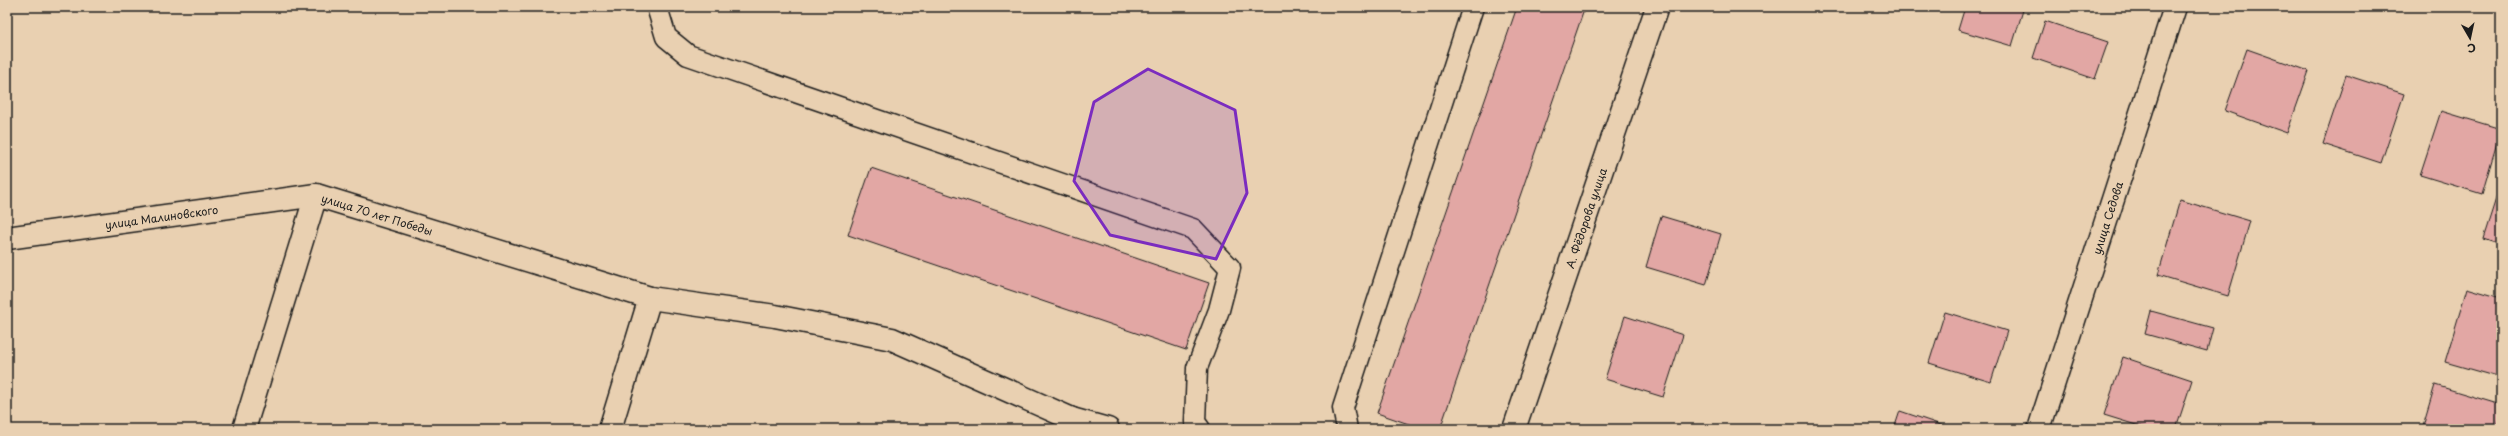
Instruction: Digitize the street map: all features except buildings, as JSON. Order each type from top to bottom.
[{"type":"street","name":"А. Фёдорова улица","points":[[1514,429],[1657,7]]},
{"type":"street","name":"улица Седова","points":[[2039,429],[2175,7]]},
{"type":"street","name":"улица Малиновского","points":[[7,238],[316,195]]},
{"type":"street","name":"улица 70 лет Победы","points":[[244,429],[316,195],[650,298],[775,316],[892,340],[1071,424],[1108,429]]},
{"type":"street","points":[[610,429],[650,298]]},
{"type":"lane","points":[[657,7],[666,37],[688,55],[1193,229],[1230,268],[1219,310],[1197,368],[1195,422],[1200,429]]},
{"type":"lane","points":[[1347,429],[1343,408],[1473,7]]},
{"type":"highlighted area","points":[[1148,69],[1235,110],[1247,193],[1216,259],[1110,235],[1074,181],[1094,102]]}]
